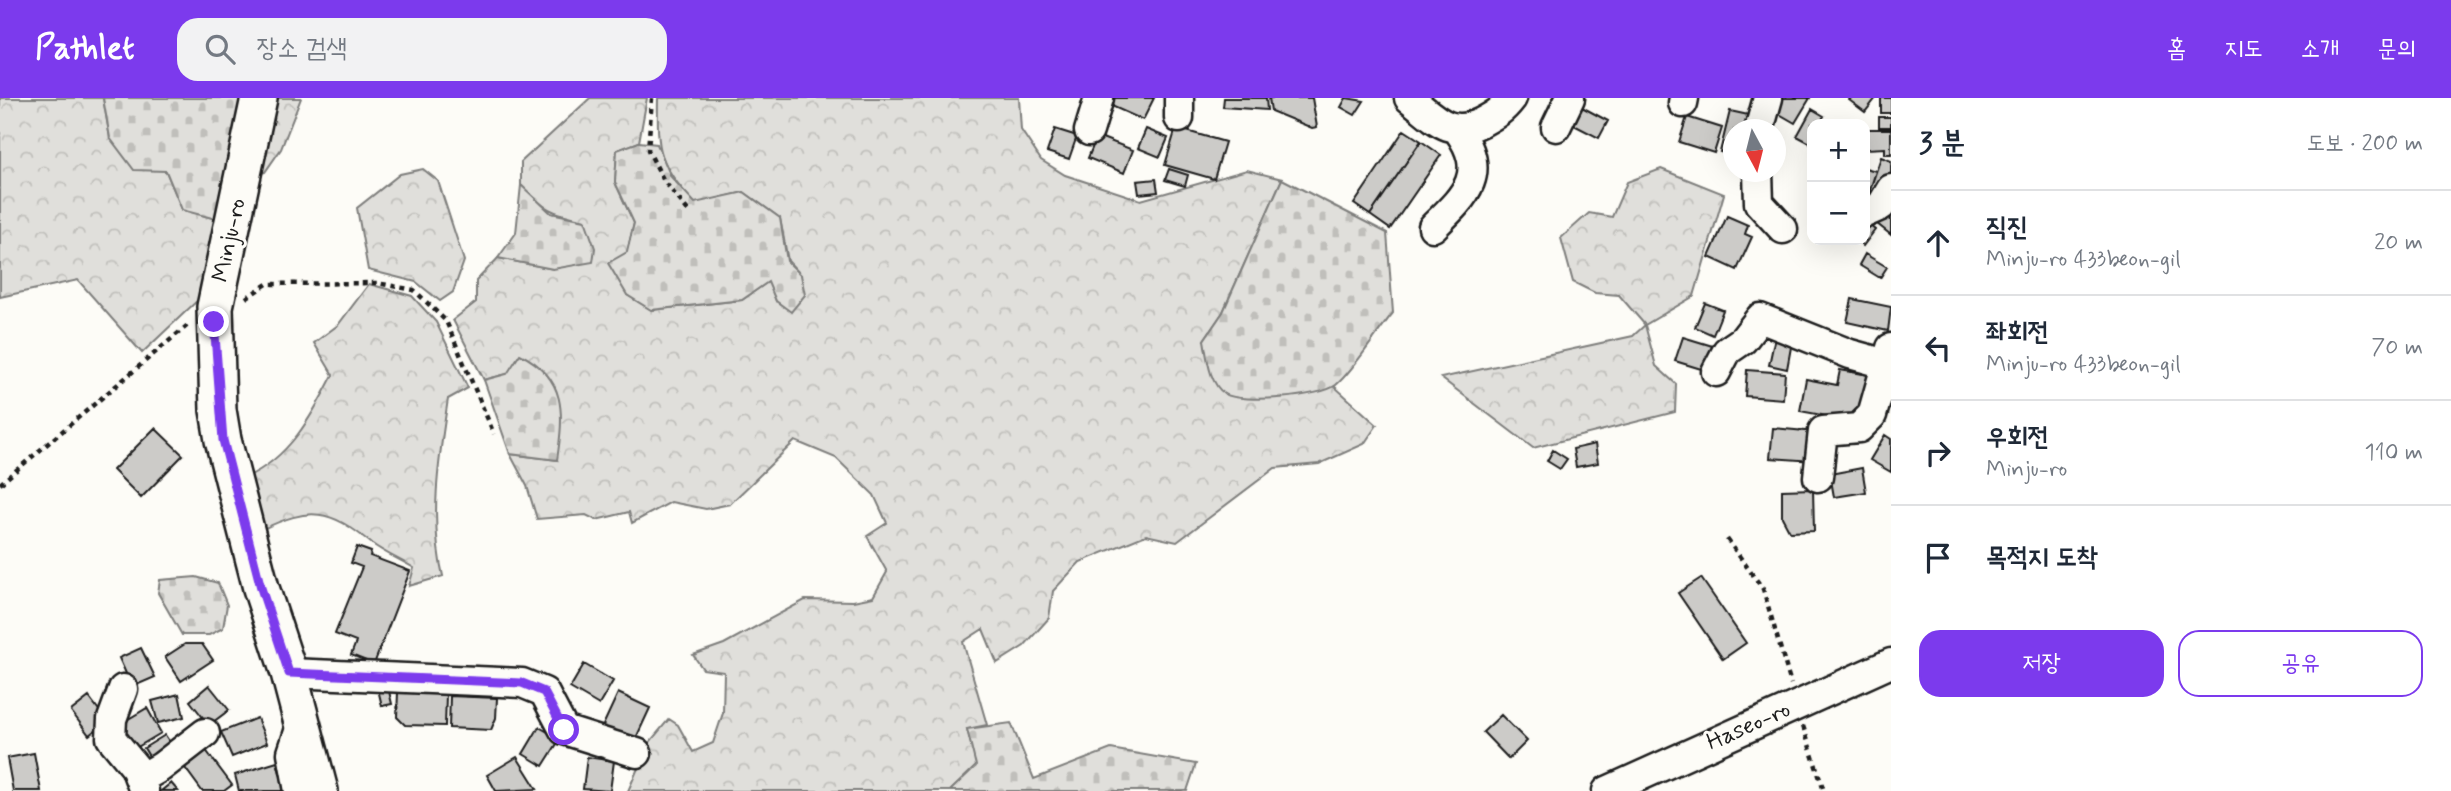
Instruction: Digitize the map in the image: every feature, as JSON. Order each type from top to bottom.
[{"type":"main road","name":"Minju-ro","points":[[259,98],[215,307],[215,372],[223,440],[261,588],[289,673],[320,791]]},
{"type":"street","points":[[1089,131],[1099,98]]},
{"type":"street","points":[[1409,98],[1434,107],[1458,130],[1473,151],[1472,177],[1457,203],[1433,227]]},
{"type":"street","points":[[1458,130],[1470,128],[1502,111],[1512,98]]},
{"type":"street","points":[[1556,127],[1570,98]]},
{"type":"street","points":[[1762,119],[1768,98]]},
{"type":"street","points":[[1758,182],[1759,203],[1783,229]]},
{"type":"street","points":[[1870,211],[1881,206],[1891,189]]},
{"type":"street","points":[[1716,372],[1727,351],[1743,340],[1760,318],[1850,354],[1888,356],[1872,415],[1859,428],[1823,431],[1818,477]]},
{"type":"street","name":"Haseo-ro","points":[[1607,791],[1796,703],[1891,663]]},
{"type":"street","points":[[289,673],[522,683],[544,692],[564,730],[637,754]]},
{"type":"street","points":[[123,690],[112,719],[111,738],[135,767],[142,785],[205,733]]},
{"type":"street","points":[[299,791],[292,754],[302,723]]},
{"type":"path","points":[[652,98],[648,150],[664,181],[690,213]]},
{"type":"path","points":[[0,484],[176,331],[215,307],[235,306],[267,284],[377,283],[414,290],[446,321],[494,434]]},
{"type":"path","points":[[1727,539],[1763,589],[1824,791]]},
{"type":"green space","points":[[0,98],[103,98],[110,138],[166,171],[182,209],[216,219],[199,299],[142,353],[78,280],[0,297]]},
{"type":"green space","points":[[103,98],[244,98],[216,219],[182,210],[166,171],[134,170],[110,138]]},
{"type":"green space","points":[[274,98],[301,98],[281,149],[265,172],[255,174]]},
{"type":"green space","points":[[590,98],[647,98],[639,142],[617,151],[615,182],[634,223],[627,252],[627,295],[652,310],[742,300],[769,281],[776,301],[801,275],[788,261],[780,218],[744,192],[695,204],[683,190],[662,156],[658,132],[658,98],[1019,98],[1021,130],[1041,160],[1065,175],[1141,200],[1247,170],[1282,179],[1223,312],[1204,340],[1291,396],[1334,386],[1377,425],[1364,444],[1319,464],[1275,468],[1177,542],[1146,535],[1080,562],[1053,591],[1049,618],[1024,646],[997,663],[983,629],[963,642],[987,725],[967,729],[977,766],[950,791],[628,791],[649,743],[669,719],[678,725],[693,752],[713,743],[723,713],[724,672],[703,669],[693,655],[724,644],[805,600],[853,601],[873,597],[887,572],[867,536],[887,523],[874,495],[836,458],[795,441],[730,504],[706,509],[671,502],[632,523],[629,512],[596,520],[586,515],[537,519],[527,486],[510,454],[557,460],[507,374],[484,380],[453,320],[476,302],[476,281],[498,258],[553,269],[585,220],[556,212],[536,200],[521,185],[521,162]]},
{"type":"green space","points":[[639,142],[657,144],[671,177],[695,203],[744,192],[780,218],[787,261],[801,275],[805,295],[791,312],[776,301],[768,282],[742,300],[651,310],[627,295],[608,263],[627,252],[634,223],[615,182],[617,150]]},
{"type":"green space","points":[[423,169],[438,181],[464,261],[453,292],[440,301],[416,282],[368,270],[357,208],[400,174]]},
{"type":"green space","points":[[1661,169],[1724,194],[1694,296],[1645,325],[1619,295],[1595,293],[1573,282],[1561,238],[1589,213],[1612,217],[1627,182]]},
{"type":"green space","points":[[1282,179],[1387,233],[1393,313],[1336,385],[1299,396],[1264,399],[1234,397],[1225,394],[1215,384],[1204,340],[1223,312]]},
{"type":"green space","points":[[521,185],[551,213],[585,220],[595,248],[593,262],[553,269],[498,258],[516,233]]},
{"type":"green space","points":[[369,284],[412,296],[436,322],[468,388],[448,399],[441,443],[436,510],[443,576],[409,586],[414,568],[331,518],[319,515],[293,517],[261,530],[244,478],[274,460],[298,435],[317,406],[333,375],[314,343],[338,325]]},
{"type":"green space","points":[[1645,325],[1656,366],[1676,384],[1675,412],[1533,448],[1441,378],[1633,336]]},
{"type":"green space","points":[[520,354],[547,374],[559,398],[561,427],[557,460],[510,454],[484,380],[507,374]]},
{"type":"green space","points":[[196,577],[218,583],[227,605],[223,628],[209,635],[182,635],[158,593],[160,580]]},
{"type":"green space","points":[[1011,723],[1034,779],[1111,749],[1196,764],[1187,791],[950,791],[976,766],[967,729]]},
{"type":"building","points":[[1109,98],[1154,98],[1143,120],[1107,104]]},
{"type":"building","points":[[1224,98],[1266,98],[1267,110],[1223,107]]},
{"type":"building","points":[[1269,98],[1312,98],[1317,127],[1312,128],[1271,111]]},
{"type":"building","points":[[1346,98],[1364,101],[1355,115],[1341,107]]},
{"type":"building","points":[[1775,98],[1810,98],[1795,123],[1769,108]]},
{"type":"building","points":[[1876,98],[1865,112],[1849,100]]},
{"type":"building","points":[[1881,98],[1891,98],[1891,113],[1881,113]]},
{"type":"building","points":[[1580,106],[1608,121],[1599,138],[1570,123]]},
{"type":"building","points":[[1812,109],[1824,116],[1822,119],[1807,119],[1807,141],[1797,136]]},
{"type":"building","points":[[1730,111],[1753,116],[1752,119],[1728,119]]},
{"type":"building","points":[[1687,117],[1722,128],[1714,153],[1679,142]]},
{"type":"building","points":[[1879,117],[1891,117],[1891,127],[1879,127]]},
{"type":"building","points":[[1176,128],[1225,142],[1214,179],[1165,165]]},
{"type":"building","points":[[1055,129],[1077,136],[1069,159],[1047,152]]},
{"type":"building","points":[[1146,129],[1168,138],[1160,157],[1138,148]]},
{"type":"building","points":[[1870,129],[1891,129],[1891,154],[1885,154],[1885,148],[1870,149]]},
{"type":"building","points":[[1404,130],[1421,141],[1370,215],[1354,204]]},
{"type":"building","points":[[1097,136],[1133,150],[1124,173],[1088,158]]},
{"type":"building","points":[[1421,141],[1441,155],[1390,229],[1370,215]]},
{"type":"building","points":[[1881,157],[1891,161],[1891,177],[1876,199],[1870,197]]},
{"type":"building","points":[[1169,169],[1188,175],[1185,186],[1165,180]]},
{"type":"building","points":[[1870,169],[1876,171],[1870,190]]},
{"type":"building","points":[[1156,179],[1158,192],[1139,194],[1137,181]]},
{"type":"building","points":[[1891,204],[1891,235],[1876,223]]},
{"type":"building","points":[[1727,216],[1748,225],[1745,234],[1752,237],[1737,270],[1709,257]]},
{"type":"building","points":[[1865,254],[1887,267],[1880,278],[1859,265]]},
{"type":"building","points":[[1852,299],[1891,307],[1888,331],[1847,322]]},
{"type":"building","points":[[1705,303],[1723,310],[1713,335],[1695,327]]},
{"type":"building","points":[[1776,332],[1793,336],[1787,369],[1769,365]]},
{"type":"building","points":[[1683,337],[1719,348],[1711,372],[1675,361]]},
{"type":"building","points":[[1747,370],[1785,373],[1783,399],[1745,396]]},
{"type":"building","points":[[1840,370],[1869,375],[1860,422],[1800,411],[1806,379],[1837,385]]},
{"type":"building","points":[[155,428],[183,455],[141,498],[113,470]]},
{"type":"building","points":[[1773,428],[1816,432],[1814,461],[1770,458]]},
{"type":"building","points":[[1885,435],[1891,439],[1891,472],[1870,460]]},
{"type":"building","points":[[1595,444],[1598,463],[1576,467],[1573,449]]},
{"type":"building","points":[[1553,450],[1567,459],[1560,469],[1547,461]]},
{"type":"building","points":[[1862,468],[1866,492],[1834,497],[1830,474]]},
{"type":"building","points":[[1813,489],[1814,531],[1790,532],[1782,517],[1782,490]]},
{"type":"building","points":[[357,547],[371,552],[370,556],[410,571],[374,664],[351,655],[356,642],[335,634],[362,567],[351,563]]},
{"type":"building","points":[[1701,578],[1746,643],[1723,659],[1678,593]]},
{"type":"building","points":[[185,644],[202,644],[213,660],[181,681],[165,657]]},
{"type":"building","points":[[141,648],[155,677],[132,687],[119,658]]},
{"type":"building","points":[[584,664],[613,681],[599,705],[570,688]]},
{"type":"building","points":[[387,683],[392,704],[382,706],[377,685]]},
{"type":"building","points":[[209,685],[229,710],[209,725],[190,701]]},
{"type":"building","points":[[398,692],[446,694],[445,726],[405,725],[397,717]]},
{"type":"building","points":[[618,693],[650,708],[631,749],[599,734]]},
{"type":"building","points":[[179,694],[184,717],[158,723],[152,701]]},
{"type":"building","points":[[450,696],[497,698],[496,718],[491,730],[449,728]]},
{"type":"building","points":[[89,697],[107,721],[89,735],[71,711]]},
{"type":"building","points":[[147,708],[161,733],[129,752],[115,727]]},
{"type":"building","points":[[1501,715],[1527,741],[1509,759],[1483,732]]},
{"type":"building","points":[[257,718],[267,743],[232,757],[221,732]]},
{"type":"building","points":[[539,727],[560,739],[543,766],[523,754]]},
{"type":"building","points":[[165,735],[175,750],[153,763],[144,748]]},
{"type":"building","points":[[202,745],[232,785],[224,791],[202,791],[180,761]]},
{"type":"building","points":[[34,753],[41,791],[13,791],[7,758]]},
{"type":"building","points":[[517,757],[537,789],[496,791],[487,775]]},
{"type":"building","points":[[587,757],[614,761],[610,791],[583,789]]},
{"type":"building","points":[[277,762],[285,791],[239,791],[235,775]]},
{"type":"building","points":[[171,783],[178,791],[161,791]]},
{"type":"route","points":[[214,322],[215,372],[223,440],[261,588],[289,673],[522,683],[544,692],[564,730]]}]
